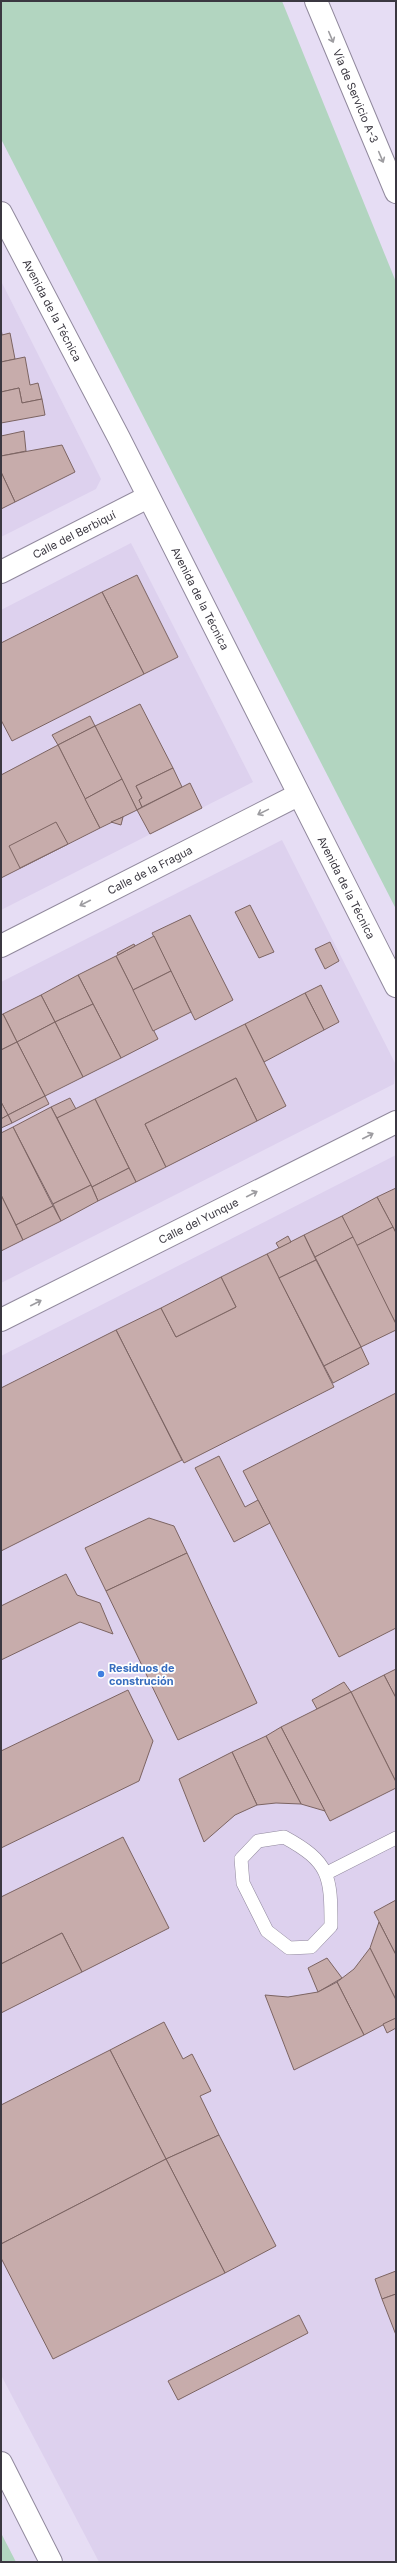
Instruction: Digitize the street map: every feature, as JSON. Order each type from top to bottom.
[{"type":"street","name":"Vía de Servicio A-3","points":[[316,1],[396,192]]},
{"type":"street","name":"Avenida de la Técnica","points":[[4,226],[148,498],[396,986]]},
{"type":"street","name":"Calle del Berbiquí","points":[[1,572],[148,498]]},
{"type":"street","name":"Calle de la Fragua","points":[[1,946],[298,795]]},
{"type":"street","name":"Calle del Yunque","points":[[1,1320],[396,1122]]},
{"type":"street","points":[[1,2463],[51,2562]]},
{"type":"lane","points":[[284,1837],[307,1850],[327,1873],[331,1898],[331,1926],[311,1947],[289,1948],[267,1931],[243,1883],[241,1860],[258,1841],[284,1837]]},
{"type":"lane","points":[[327,1873],[396,1838]]},
{"type":"shaded area","points":[[1,281],[101,479],[96,489],[1,537]]},
{"type":"shaded area","points":[[131,543],[253,782],[1,910],[1,610]]},
{"type":"shaded area","points":[[282,840],[396,1065],[394,1084],[1,1283],[1,982]]},
{"type":"shaded area","points":[[396,1155],[396,2562],[99,2562],[1,2375],[1,1356]]},
{"type":"green space","points":[[1,1],[282,1],[396,282],[396,909],[1,139]]},
{"type":"green space","points":[[1,2533],[16,2562],[1,2562]]},
{"type":"building","points":[[1,328],[2,335],[10,333],[15,359],[1,362]]},
{"type":"building","points":[[25,357],[30,385],[38,383],[42,399],[22,403],[19,388],[1,392],[1,362]]},
{"type":"building","points":[[19,388],[22,403],[42,399],[45,415],[1,423],[1,392]]},
{"type":"building","points":[[24,431],[26,451],[1,456],[1,436]]},
{"type":"building","points":[[62,445],[75,472],[15,502],[1,472],[1,456]]},
{"type":"building","points":[[1,472],[15,502],[1,509]]},
{"type":"building","points":[[137,575],[178,657],[144,674],[102,592]]},
{"type":"building","points":[[102,592],[144,674],[12,741],[1,720],[1,643]]},
{"type":"building","points":[[140,704],[173,768],[136,786],[142,798],[139,800],[142,807],[137,810],[95,726]]},
{"type":"building","points":[[90,716],[95,726],[58,745],[52,735]]},
{"type":"building","points":[[95,726],[122,779],[85,799],[58,745]]},
{"type":"building","points":[[58,745],[100,828],[1,878],[1,775]]},
{"type":"building","points":[[173,768],[182,787],[142,807],[139,800],[142,798],[136,786]]},
{"type":"building","points":[[122,779],[137,810],[100,828],[85,799]]},
{"type":"building","points":[[190,783],[202,808],[150,834],[137,810]]},
{"type":"building","points":[[123,817],[121,825],[111,822]]},
{"type":"building","points":[[56,822],[68,844],[20,868],[9,846]]},
{"type":"building","points":[[250,905],[274,952],[259,958],[235,912]]},
{"type":"building","points":[[190,915],[233,1000],[195,1020],[152,933]]},
{"type":"building","points":[[154,936],[171,971],[133,990],[116,956]]},
{"type":"building","points":[[330,942],[339,961],[325,969],[315,949]]},
{"type":"building","points":[[134,944],[135,946],[118,955],[117,953]]},
{"type":"building","points":[[116,956],[158,1039],[121,1058],[78,975]]},
{"type":"building","points":[[171,971],[191,1012],[153,1031],[133,990]]},
{"type":"building","points":[[78,975],[93,1004],[55,1022],[41,995]]},
{"type":"building","points":[[321,985],[339,1022],[324,1030],[305,993]]},
{"type":"building","points":[[305,993],[324,1030],[264,1062],[245,1024]]},
{"type":"building","points":[[41,995],[55,1022],[17,1042],[3,1014]]},
{"type":"building","points":[[93,1004],[121,1058],[83,1077],[55,1022]]},
{"type":"building","points":[[3,1014],[17,1042],[1,1050],[1,1015]]},
{"type":"building","points":[[55,1022],[83,1077],[45,1096],[17,1042]]},
{"type":"building","points":[[245,1024],[286,1106],[257,1121],[236,1078],[145,1124],[166,1167],[136,1182],[95,1099]]},
{"type":"building","points":[[17,1042],[45,1096],[8,1115],[1,1102],[1,1050]]},
{"type":"building","points":[[236,1078],[257,1121],[166,1167],[145,1124]]},
{"type":"building","points":[[45,1096],[49,1104],[12,1123],[8,1115]]},
{"type":"building","points":[[70,1098],[76,1109],[57,1118],[51,1107]]},
{"type":"building","points":[[95,1099],[129,1168],[92,1187],[57,1118]]},
{"type":"building","points":[[1,1102],[8,1115],[1,1119]]},
{"type":"building","points":[[51,1107],[91,1185],[53,1204],[13,1127]]},
{"type":"building","points":[[8,1115],[12,1123],[1,1128],[1,1119]]},
{"type":"building","points":[[13,1127],[53,1206],[16,1225],[1,1195],[1,1133]]},
{"type":"building","points":[[129,1168],[136,1182],[98,1201],[92,1187]]},
{"type":"building","points":[[91,1185],[98,1201],[61,1221],[53,1204]]},
{"type":"building","points":[[396,1188],[396,1233],[377,1197]]},
{"type":"building","points":[[1,1195],[23,1240],[1,1251]]},
{"type":"building","points":[[377,1197],[393,1227],[356,1246],[342,1216]]},
{"type":"building","points":[[53,1206],[61,1221],[23,1240],[16,1225]]},
{"type":"building","points":[[342,1216],[353,1237],[315,1257],[304,1235]]},
{"type":"building","points":[[393,1227],[396,1233],[396,1324],[356,1246]]},
{"type":"building","points":[[304,1235],[316,1260],[279,1278],[267,1254]]},
{"type":"building","points":[[288,1236],[291,1242],[279,1248],[276,1243]]},
{"type":"building","points":[[353,1237],[396,1324],[396,1330],[361,1347],[315,1257]]},
{"type":"building","points":[[267,1254],[334,1387],[184,1463],[116,1330],[161,1308],[176,1337],[236,1307],[221,1277]]},
{"type":"building","points":[[316,1260],[361,1347],[324,1366],[279,1278]]},
{"type":"building","points":[[221,1277],[236,1307],[176,1337],[161,1308]]},
{"type":"building","points":[[116,1330],[182,1460],[1,1551],[1,1388]]},
{"type":"building","points":[[361,1347],[369,1364],[333,1383],[324,1366]]},
{"type":"building","points":[[396,1393],[396,1628],[339,1657],[243,1471]]},
{"type":"building","points":[[219,1456],[245,1507],[258,1500],[270,1523],[234,1542],[195,1468]]},
{"type":"building","points":[[149,1518],[174,1526],[187,1553],[106,1591],[85,1548]]},
{"type":"building","points":[[187,1553],[257,1703],[178,1740],[106,1591]]},
{"type":"building","points":[[66,1574],[77,1595],[100,1603],[113,1634],[80,1622],[1,1660],[1,1606]]},
{"type":"building","points":[[396,1669],[396,1698],[384,1675]]},
{"type":"building","points":[[384,1675],[396,1698],[396,1782],[351,1692]]},
{"type":"building","points":[[344,1682],[351,1692],[317,1709],[312,1700]]},
{"type":"building","points":[[128,1690],[153,1741],[139,1781],[1,1848],[1,1751]]},
{"type":"building","points":[[351,1692],[396,1782],[396,1788],[330,1821],[281,1727]]},
{"type":"building","points":[[281,1727],[325,1811],[301,1804],[266,1736]]},
{"type":"building","points":[[266,1736],[301,1804],[276,1803],[257,1805],[232,1752]]},
{"type":"building","points":[[232,1752],[257,1805],[235,1815],[204,1842],[179,1779]]},
{"type":"building","points":[[123,1837],[169,1928],[82,1972],[62,1933],[1,1964],[1,1897]]},
{"type":"building","points":[[396,1900],[396,1955],[374,1912]]},
{"type":"building","points":[[379,1922],[396,1955],[396,2000],[370,1948]]},
{"type":"building","points":[[62,1933],[82,1972],[1,2013],[1,1964]]},
{"type":"building","points":[[370,1948],[396,2000],[396,2018],[364,2035],[337,1982],[354,1969]]},
{"type":"building","points":[[327,1958],[342,1978],[318,1992],[308,1968]]},
{"type":"building","points":[[337,1982],[364,2035],[294,2070],[265,1995],[288,1997],[318,1992]]},
{"type":"building","points":[[396,2018],[396,2028],[387,2033],[383,2024]]},
{"type":"building","points":[[164,2022],[183,2059],[192,2054],[211,2091],[200,2096],[219,2135],[166,2159],[110,2050]]},
{"type":"building","points":[[110,2050],[166,2159],[1,2244],[1,2105]]},
{"type":"building","points":[[219,2135],[276,2246],[225,2273],[166,2159]]},
{"type":"building","points":[[166,2159],[225,2273],[53,2359],[1,2258],[1,2244]]},
{"type":"building","points":[[396,2271],[396,2294],[382,2299],[375,2279]]},
{"type":"building","points":[[396,2294],[396,2335],[382,2299]]},
{"type":"building","points":[[299,2315],[308,2333],[178,2400],[168,2381]]},
{"type":"place","name":"Residuos de construción","points":[[101,1674]]}]
